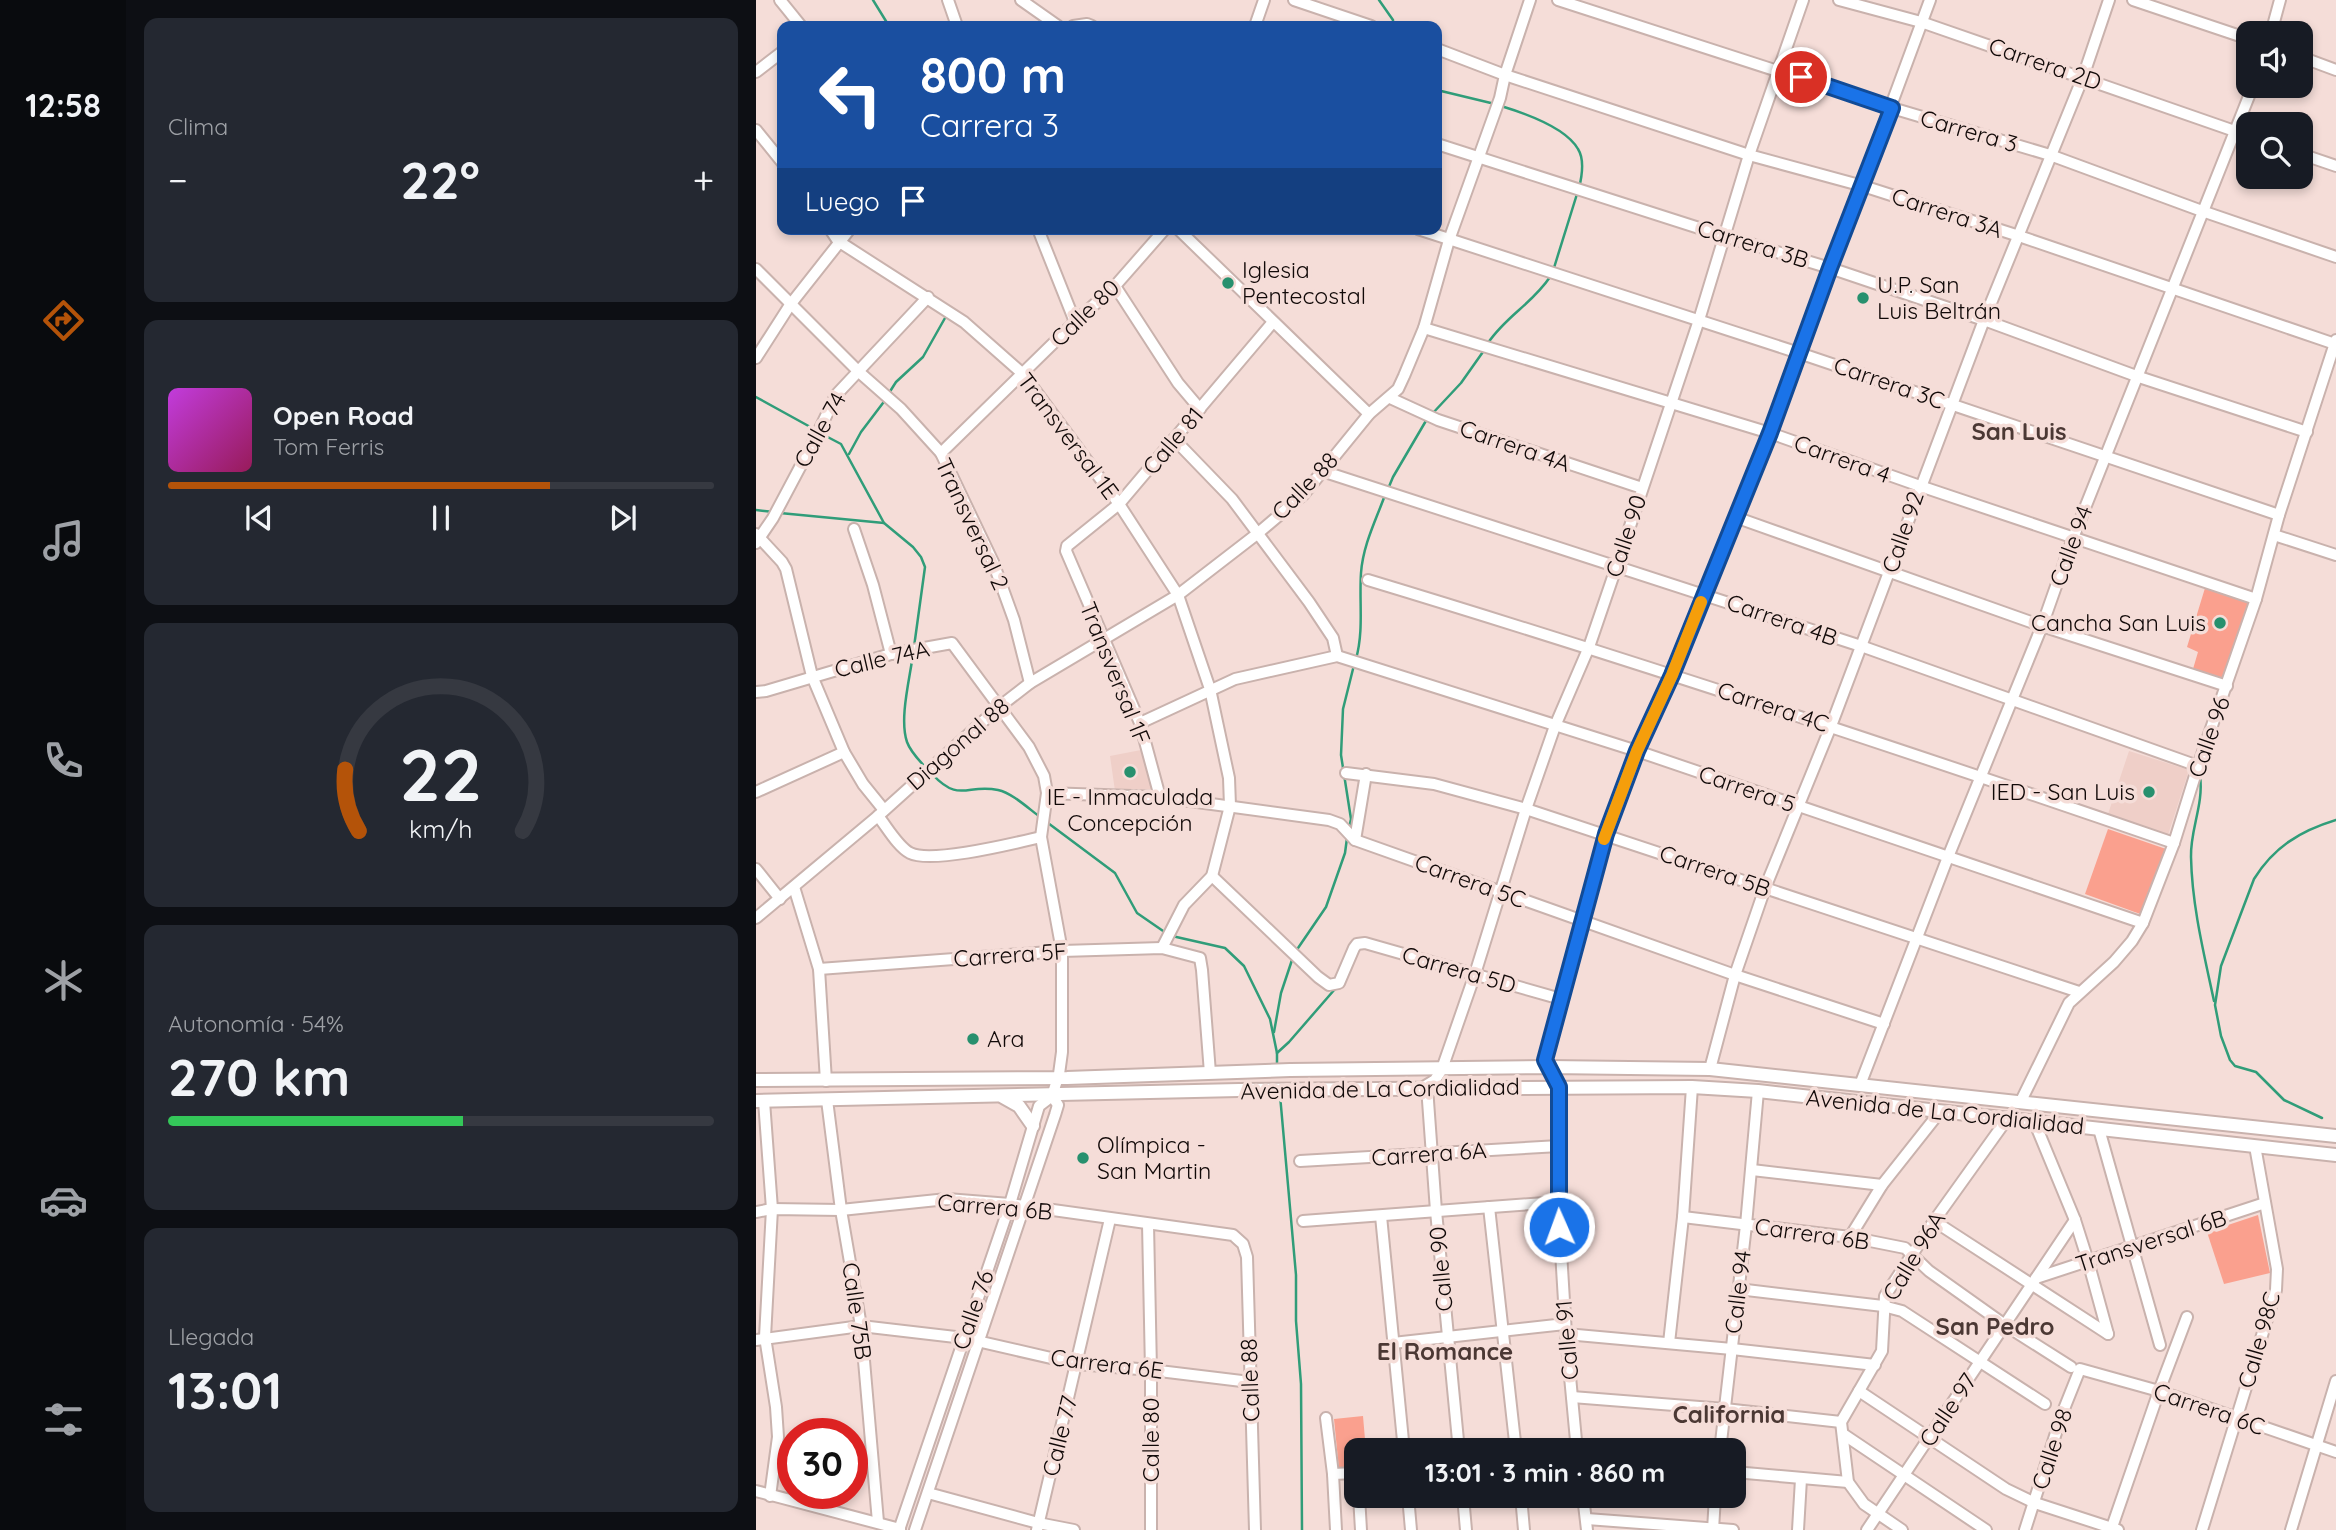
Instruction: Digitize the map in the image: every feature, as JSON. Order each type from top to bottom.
[{"type":"main road","name":"Avenida de La Cordialidad","points":[[756,1080],[1058,1078],[1290,1070],[1710,1069],[2336,1136]]},
{"type":"main road","name":"Avenida de La Cordialidad","points":[[759,1103],[1264,1090],[1692,1087],[1758,1091],[2336,1155]]},
{"type":"main road","points":[[1003,1097],[1018,1105],[1032,1126]]},
{"type":"street","points":[[780,0],[797,21]]},
{"type":"street","points":[[948,0],[955,21]]},
{"type":"street","points":[[1021,0],[1051,21]]},
{"type":"street","points":[[1257,21],[1264,0]]},
{"type":"street","points":[[1294,0],[1356,21]]},
{"type":"street","name":"Calle 88","points":[[1178,595],[1303,495],[1369,414],[1390,398],[1401,383],[1424,328],[1449,240],[1496,111],[1530,0]]},
{"type":"street","name":"Carrera 3","points":[[1558,0],[1892,108],[2050,155],[2336,257]]},
{"type":"street","name":"Calle 90","points":[[1443,1069],[1526,809],[1555,726],[1589,647],[1699,320],[1749,155],[1803,0]]},
{"type":"street","name":"Carrera 2D","points":[[1839,0],[1921,22],[2083,76],[2235,131]]},
{"type":"street","points":[[1549,1068],[1545,1060],[1546,1054],[1606,834],[1637,751],[1672,675],[1770,433],[1930,0]]},
{"type":"street","name":"Calle 92","points":[[1710,1069],[1735,975],[1765,888],[1831,726],[1951,404],[2083,76],[2109,0]]},
{"type":"street","points":[[2133,0],[2236,34]]},
{"type":"street","points":[[2274,21],[2280,0]]},
{"type":"street","name":"Carrera 3A","points":[[1442,52],[1749,155],[1863,186],[2020,236],[2335,342]]},
{"type":"street","points":[[756,72],[777,56]]},
{"type":"street","points":[[2313,61],[2336,70]]},
{"type":"street","name":"Calle 94","points":[[1860,1085],[2248,98]]},
{"type":"street","points":[[756,130],[777,156]]},
{"type":"street","name":"Carrera 3B","points":[[1442,146],[1830,268],[1984,320],[2139,377],[2306,432]]},
{"type":"street","points":[[2313,158],[2336,166]]},
{"type":"street","name":"Transversal 1E","points":[[834,235],[838,241],[964,322],[1023,374],[1119,504],[1178,595]]},
{"type":"street","points":[[756,358],[790,305],[844,235]]},
{"type":"street","points":[[1040,235],[1075,322]]},
{"type":"street","name":"Calle 80","points":[[941,453],[1115,286],[1160,235]]},
{"type":"street","points":[[1184,235],[1369,414]]},
{"type":"street","name":"Carrera 3C","points":[[1435,235],[1799,353],[2279,515]]},
{"type":"street","name":"Transversal 2","points":[[756,269],[859,372],[892,401],[941,453],[993,562],[1014,620],[1030,682]]},
{"type":"street","points":[[1115,286],[1178,383],[1200,409]]},
{"type":"street","name":"Calle 74","points":[[757,538],[773,518],[836,395],[928,298]]},
{"type":"street","name":"Calle 81","points":[[1066,551],[1070,543],[1119,504],[1273,322]]},
{"type":"street","name":"Carrera 4","points":[[1424,328],[1770,433],[2256,599]]},
{"type":"street","name":"Calle 96","points":[[2021,1101],[2064,1011],[2079,992],[2114,962],[2133,941],[2143,923],[2175,843],[2198,766],[2256,599],[2279,515],[2335,342]]},
{"type":"street","name":"Carrera 4A","points":[[1390,398],[1438,420],[1642,488]]},
{"type":"street","points":[[1140,723],[1236,679],[1337,656],[1333,638],[1309,602],[1232,499],[1174,439]]},
{"type":"street","name":"Carrera 4B","points":[[1322,471],[1861,646],[2198,766]]},
{"type":"street","points":[[1735,517],[2042,626],[2227,686]]},
{"type":"street","points":[[854,529],[873,585],[891,654]]},
{"type":"street","points":[[2274,535],[2336,555]]},
{"type":"street","points":[[757,538],[786,569],[812,676],[844,752],[908,853],[921,857],[977,851],[1042,832]]},
{"type":"street","name":"Transversal 1F","points":[[1066,551],[1140,723],[1160,797]]},
{"type":"street","name":"Carrera 4C","points":[[1368,580],[1589,647],[1982,776],[2175,843]]},
{"type":"street","points":[[1162,948],[1184,905],[1212,876],[1230,806],[1229,778],[1210,689],[1178,595]]},
{"type":"street","name":"Diagonal 88","points":[[756,918],[1030,682],[1178,595]]},
{"type":"street","name":"Calle 74A","points":[[756,692],[891,654],[952,643]]},
{"type":"street","name":"Calle 76","points":[[900,1530],[1010,1204],[1032,1126],[1039,1106],[1052,1096],[1062,1052],[1062,951],[1042,832],[1047,793],[1044,776],[1029,747],[952,643]]},
{"type":"street","name":"Carrera 5","points":[[1337,656],[1637,751],[2143,923]]},
{"type":"street","points":[[756,792],[844,752]]},
{"type":"street","name":"Carrera 5B","points":[[1346,773],[1434,784],[1526,809],[2079,992]]},
{"type":"street","points":[[1355,840],[1366,774]]},
{"type":"street","name":"Carrera 5C","points":[[1047,793],[1160,797],[1318,818],[1340,824],[1355,840],[1735,975],[1884,1024]]},
{"type":"street","points":[[756,869],[780,900]]},
{"type":"street","name":"Carrera 5D","points":[[1212,876],[1324,982],[1333,985],[1339,983],[1357,944],[1372,944],[1561,999]]},
{"type":"street","points":[[794,887],[819,969],[826,1081]]},
{"type":"street","name":"Carrera 5F","points":[[819,969],[1062,951],[1162,948],[1200,958],[1210,1073]]},
{"type":"street","name":"Calle 91","points":[[1549,1068],[1559,1087],[1558,1202],[1565,1329],[1576,1438]]},
{"type":"street","points":[[1424,1088],[1435,1080],[1443,1069]]},
{"type":"street","points":[[1669,1343],[1683,1217],[1692,1087]]},
{"type":"street","name":"Calle 90","points":[[1424,1088],[1458,1438]]},
{"type":"street","name":"Calle 94","points":[[1722,1438],[1752,1170],[1758,1091]]},
{"type":"street","name":"Calle 76","points":[[915,1530],[1026,1207],[1058,1105],[1052,1096]]},
{"type":"street","name":"Calle 75B","points":[[827,1100],[841,1210],[861,1326],[878,1522]]},
{"type":"street","points":[[759,1103],[772,1209],[760,1338],[776,1407],[778,1437],[770,1496]]},
{"type":"street","points":[[1850,1237],[1882,1185],[1939,1113]]},
{"type":"street","name":"Calle 96A","points":[[1842,1428],[1882,1351],[1885,1296],[1911,1254],[2007,1119]]},
{"type":"street","points":[[1934,1221],[2034,1281],[2108,1334],[2075,1220],[2034,1121]]},
{"type":"street","points":[[2099,1129],[2160,1345]]},
{"type":"street","name":"Carrera 6A","points":[[1300,1161],[1559,1146]]},
{"type":"street","name":"Calle 98C","points":[[2202,1530],[2276,1290],[2277,1269],[2255,1146]]},
{"type":"street","points":[[1752,1170],[1882,1185]]},
{"type":"street","name":"Carrera 6B","points":[[756,1212],[772,1209],[841,1210],[947,1199],[1010,1204],[1233,1234]]},
{"type":"street","points":[[1303,1221],[1558,1202]]},
{"type":"street","name":"Transversal 6B","points":[[2034,1281],[2265,1203]]},
{"type":"street","points":[[1489,1208],[1514,1438]]},
{"type":"street","points":[[1381,1216],[1403,1438]]},
{"type":"street","name":"Carrera 6B","points":[[1683,1217],[1850,1237],[1901,1247],[1929,1271],[2005,1325],[2075,1368]]},
{"type":"street","name":"Calle 77","points":[[1037,1527],[1110,1219]]},
{"type":"street","name":"Calle 97","points":[[1867,1530],[2075,1220]]},
{"type":"street","name":"Calle 80","points":[[1148,1224],[1152,1370],[1151,1530]]},
{"type":"street","name":"Calle 88","points":[[1233,1234],[1243,1244],[1247,1257],[1255,1530]]},
{"type":"street","points":[[1738,1289],[1883,1306],[1902,1311],[2045,1404]]},
{"type":"street","points":[[1859,1391],[2006,1489],[2035,1503],[2114,1529],[2159,1391],[2188,1317]]},
{"type":"street","name":"Carrera 6E","points":[[760,1338],[861,1326],[964,1338],[1077,1364],[1250,1382]]},
{"type":"street","points":[[1393,1343],[1502,1330],[1565,1329],[1875,1366]]},
{"type":"street","name":"Carrera 6C","points":[[2075,1368],[2159,1391],[2336,1451]]},
{"type":"street","name":"Calle 98","points":[[2025,1530],[2075,1368]]},
{"type":"street","points":[[2291,1530],[2336,1381]]},
{"type":"street","points":[[1572,1397],[1725,1409],[1842,1428],[1903,1476],[1986,1530]]},
{"type":"street","points":[[1326,1418],[1334,1474],[1336,1530]]},
{"type":"street","points":[[1842,1428],[1848,1482],[1864,1504],[1902,1530]]},
{"type":"street","points":[[1334,1474],[1344,1473]]},
{"type":"street","points":[[1746,1473],[1848,1482]]},
{"type":"street","points":[[1798,1530],[1801,1479]]},
{"type":"street","points":[[756,1491],[900,1530]]},
{"type":"street","points":[[928,1493],[1037,1527],[1074,1530]]},
{"type":"street","points":[[1360,1508],[1361,1530]]},
{"type":"street","points":[[1409,1508],[1411,1530]]},
{"type":"street","points":[[1464,1508],[1466,1530]]},
{"type":"street","points":[[1522,1508],[1524,1530]]},
{"type":"street","points":[[1712,1529],[1714,1508]]},
{"type":"street","points":[[1587,1525],[1733,1530]]},
{"type":"shaded area","points":[[2205,588],[2249,602],[2226,680],[2193,669],[2198,652],[2187,647]]},
{"type":"shaded area","name":"IE - Inmaculada Concepción","points":[[1141,750],[1152,789],[1115,791],[1110,756]]},
{"type":"shaded area","name":"IED - San Luis","points":[[2129,751],[2189,770],[2168,835],[2108,814]]},
{"type":"shaded area","points":[[2108,829],[2166,849],[2143,915],[2085,894]]},
{"type":"shaded area","points":[[2258,1215],[2270,1273],[2224,1284],[2207,1232]]},
{"type":"shaded area","points":[[1363,1416],[1365,1438],[1344,1438],[1344,1468],[1339,1469],[1334,1419]]},
{"type":"waterway","points":[[873,0],[886,21]]},
{"type":"waterway","points":[[1379,0],[1393,21]]},
{"type":"waterway","points":[[1442,91],[1495,104]]},
{"type":"waterway","points":[[1501,106],[1544,122],[1572,141],[1582,158],[1579,188]]},
{"type":"waterway","points":[[1553,271],[1577,194]]},
{"type":"waterway","points":[[1488,343],[1550,277]]},
{"type":"waterway","points":[[889,393],[896,382],[923,357],[945,318]]},
{"type":"waterway","points":[[1432,414],[1461,383],[1485,349]]},
{"type":"waterway","points":[[756,397],[814,429]]},
{"type":"waterway","points":[[849,454],[861,432],[886,399]]},
{"type":"waterway","points":[[1388,489],[1427,419]]},
{"type":"waterway","points":[[820,433],[841,444],[884,523],[921,557],[925,567],[914,647]]},
{"type":"waterway","points":[[1356,659],[1361,627],[1362,563],[1385,495]]},
{"type":"waterway","points":[[756,510],[774,512]]},
{"type":"waterway","points":[[780,513],[884,523]]},
{"type":"waterway","points":[[913,654],[905,710],[905,733],[911,750],[927,769]]},
{"type":"waterway","points":[[1349,828],[1351,819],[1341,755],[1343,709],[1354,665]]},
{"type":"waterway","points":[[932,774],[942,783],[957,790],[987,789],[1009,794],[1040,817]]},
{"type":"waterway","points":[[2200,776],[2200,797],[2191,847],[2192,875],[2199,930],[2214,1001]]},
{"type":"waterway","points":[[2322,1118],[2284,1100],[2256,1072],[2235,1066],[2221,1036],[2215,1005],[2221,966],[2254,879],[2279,849],[2311,829],[2336,820]]},
{"type":"waterway","points":[[1048,823],[1115,873],[1137,913],[1166,933]]},
{"type":"waterway","points":[[1296,951],[1326,907],[1345,853],[1347,838]]},
{"type":"waterway","points":[[1172,936],[1225,948],[1244,966],[1270,1019],[1277,1053],[1277,1068]]},
{"type":"waterway","points":[[1274,1032],[1281,993],[1293,957]]},
{"type":"waterway","points":[[1277,1053],[1335,989]]},
{"type":"waterway","points":[[1280,1095],[1296,1275],[1296,1321],[1301,1384],[1302,1530]]},
{"type":"slow traffic","points":[[1604,839],[1637,751],[1672,675],[1701,602]]},
{"type":"place","name":"Iglesia Pentecostal","points":[[1228,283]]},
{"type":"place","name":"U.P. San Luis Beltrán","points":[[1863,298]]},
{"type":"place","name":"Cancha San Luis","points":[[2220,623]]},
{"type":"place","name":"IE - Inmaculada Concepción","points":[[1130,772]]},
{"type":"place","name":"IED - San Luis","points":[[2149,792]]},
{"type":"place","name":"Ara","points":[[973,1039]]},
{"type":"place","name":"Olímpica - San Martin","points":[[1083,1158]]},
{"type":"district","name":"San Luis","points":[[2019,432]]},
{"type":"district","name":"San Pedro","points":[[1995,1327]]},
{"type":"district","name":"El Romance","points":[[1445,1352]]},
{"type":"district","name":"California","points":[[1729,1415]]},
{"type":"route","points":[[1559,1227],[1559,1087],[1545,1060],[1606,834],[1637,751],[1672,675],[1770,433],[1892,108],[1801,77]]}]
